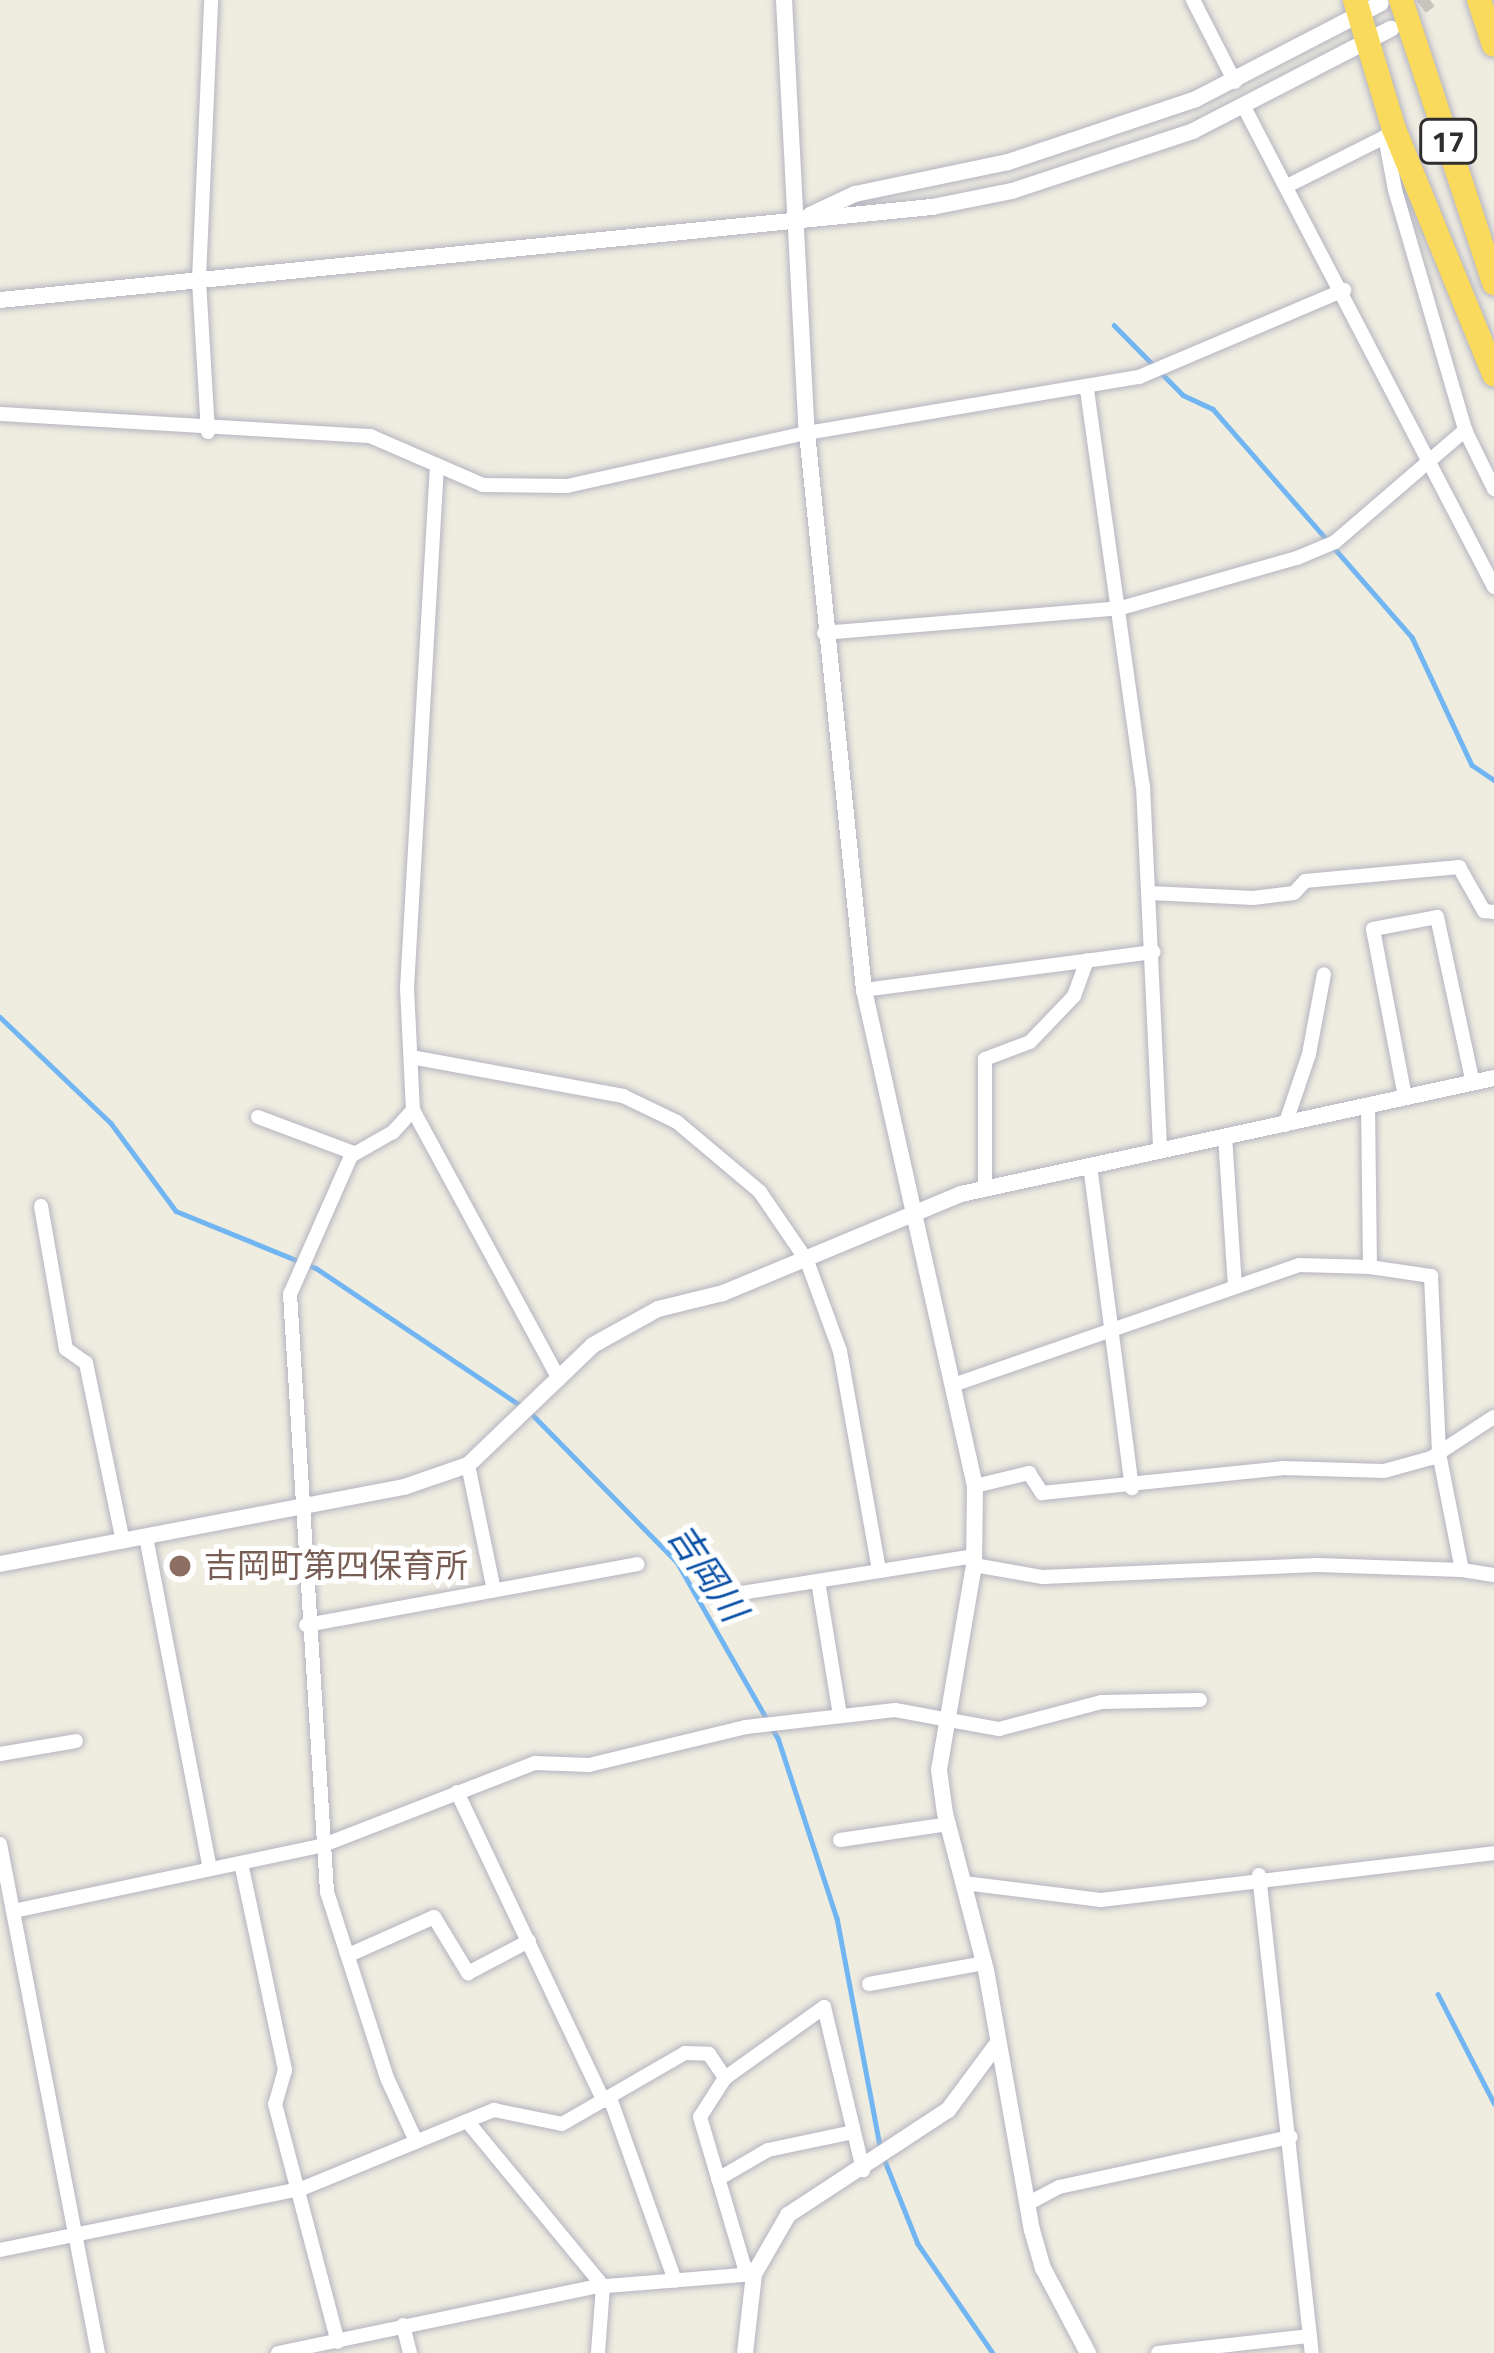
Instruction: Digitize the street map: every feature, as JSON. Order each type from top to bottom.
[{"type":"highway","points":[[1479,0],[1492,37]]},
{"type":"highway","points":[[1374,4],[1389,133],[1494,374]]},
{"type":"highway","name":"17","points":[[1374,4],[1494,283]]},
{"type":"street","points":[[208,432],[199,279],[211,0]]},
{"type":"street","points":[[784,0],[807,433],[864,990],[975,1486],[974,1561],[939,1770],[948,1824],[985,1963],[1027,2204],[1043,2268],[1088,2353]]},
{"type":"street","points":[[1192,0],[1235,82]]},
{"type":"street","points":[[799,221],[855,194],[1061,146],[1235,82],[1374,4]]},
{"type":"street","points":[[0,300],[799,221],[1012,190],[1245,109],[1380,35]]},
{"type":"street","points":[[1245,109],[1344,290],[1494,586]]},
{"type":"street","points":[[1289,185],[1389,133],[1465,430],[1494,489]]},
{"type":"street","points":[[0,414],[208,432],[370,436],[483,484],[567,486],[807,433],[1088,390],[1174,366],[1344,290]]},
{"type":"street","points":[[1088,390],[1121,608],[1150,892],[1160,1150]]},
{"type":"street","points":[[824,633],[1121,608],[1335,542],[1465,430]]},
{"type":"street","points":[[437,464],[407,988],[412,1110],[552,1385]]},
{"type":"street","points":[[1150,892],[1253,898],[1294,893],[1306,881],[1459,867],[1484,911],[1494,912]]},
{"type":"street","points":[[1406,1097],[1373,929],[1437,917],[1473,1082]]},
{"type":"street","points":[[864,990],[1154,952]]},
{"type":"street","points":[[985,1188],[986,1059],[1030,1042],[1073,996],[1087,960]]},
{"type":"street","points":[[1285,1125],[1324,974]]},
{"type":"street","points":[[411,1058],[552,1077],[651,1107],[760,1192],[807,1261],[845,1374],[879,1571]]},
{"type":"street","points":[[0,1564],[299,1509],[468,1465],[515,1425],[593,1345],[658,1309],[807,1261],[914,1211],[985,1188],[1494,1078]]},
{"type":"street","points":[[1368,1106],[1370,1267]]},
{"type":"street","points":[[412,1110],[393,1132],[354,1154],[305,1246],[290,1294],[299,1509],[327,1892],[351,1954],[387,2078],[416,2141]]},
{"type":"street","points":[[258,1117],[354,1154]]},
{"type":"street","points":[[1225,1136],[1235,1286]]},
{"type":"street","points":[[1090,1166],[1106,1330],[1132,1488]]},
{"type":"street","points":[[40,1206],[66,1349],[86,1363],[123,1541]]},
{"type":"street","points":[[953,1385],[1300,1265],[1370,1267],[1431,1276],[1439,1453],[1462,1570]]},
{"type":"street","points":[[975,1486],[1029,1473],[1042,1493],[1132,1488],[1282,1468],[1384,1471],[1439,1453],[1494,1417]]},
{"type":"street","points":[[468,1465],[494,1591]]},
{"type":"street","points":[[146,1537],[210,1869]]},
{"type":"street","points":[[722,1596],[974,1561],[1042,1577],[1317,1565],[1494,1575]]},
{"type":"street","points":[[307,1625],[637,1564]]},
{"type":"street","points":[[818,1581],[840,1716]]},
{"type":"street","points":[[14,1911],[321,1846],[535,1762],[589,1765],[746,1727],[895,1710],[999,1729],[1101,1702],[1199,1700]]},
{"type":"street","points":[[0,1754],[76,1741]]},
{"type":"street","points":[[457,1792],[607,2099],[675,2281]]},
{"type":"street","points":[[840,1840],[948,1824]]},
{"type":"street","points":[[0,1844],[98,2353]]},
{"type":"street","points":[[964,1883],[1101,1900],[1259,1875],[1494,1853]]},
{"type":"street","points":[[241,1862],[285,2070],[275,2104],[302,2189],[338,2342]]},
{"type":"street","points":[[1159,2353],[1311,2345],[1291,2138],[1264,1970],[1259,1875]]},
{"type":"street","points":[[351,1954],[434,1917],[468,1972],[529,1941]]},
{"type":"street","points":[[868,1984],[985,1963]]},
{"type":"street","points":[[754,2274],[744,2266],[700,2117],[725,2078],[824,2007],[849,2133],[865,2169]]},
{"type":"street","points":[[745,2353],[754,2274],[788,2215],[907,2143],[947,2110],[997,2044]]},
{"type":"street","points":[[0,2250],[302,2189],[494,2110],[562,2124],[685,2053],[709,2054],[725,2078]]},
{"type":"street","points":[[467,2121],[603,2286],[598,2353]]},
{"type":"street","points":[[718,2180],[768,2150],[849,2133]]},
{"type":"street","points":[[1027,2204],[1059,2187],[1291,2138]]},
{"type":"street","points":[[278,2353],[603,2286],[754,2274]]},
{"type":"street","points":[[403,2325],[410,2353]]},
{"type":"waterway","points":[[1114,325],[1183,395],[1213,409],[1412,637],[1472,765],[1494,780]]},
{"type":"waterway","name":"吉岡川","points":[[0,1017],[111,1123],[176,1211],[316,1268],[520,1405]]},
{"type":"waterway","name":"吉岡川","points":[[530,1412],[677,1562],[778,1738],[837,1918],[881,2150]]},
{"type":"waterway","points":[[1438,1994],[1494,2103]]},
{"type":"waterway","name":"吉岡川","points":[[885,2161],[918,2244],[993,2353]]},
{"type":"tunnel","points":[[1402,21],[1430,0]]},
{"type":"place","name":"吉岡町第四保育所","points":[[180,1566]]}]
